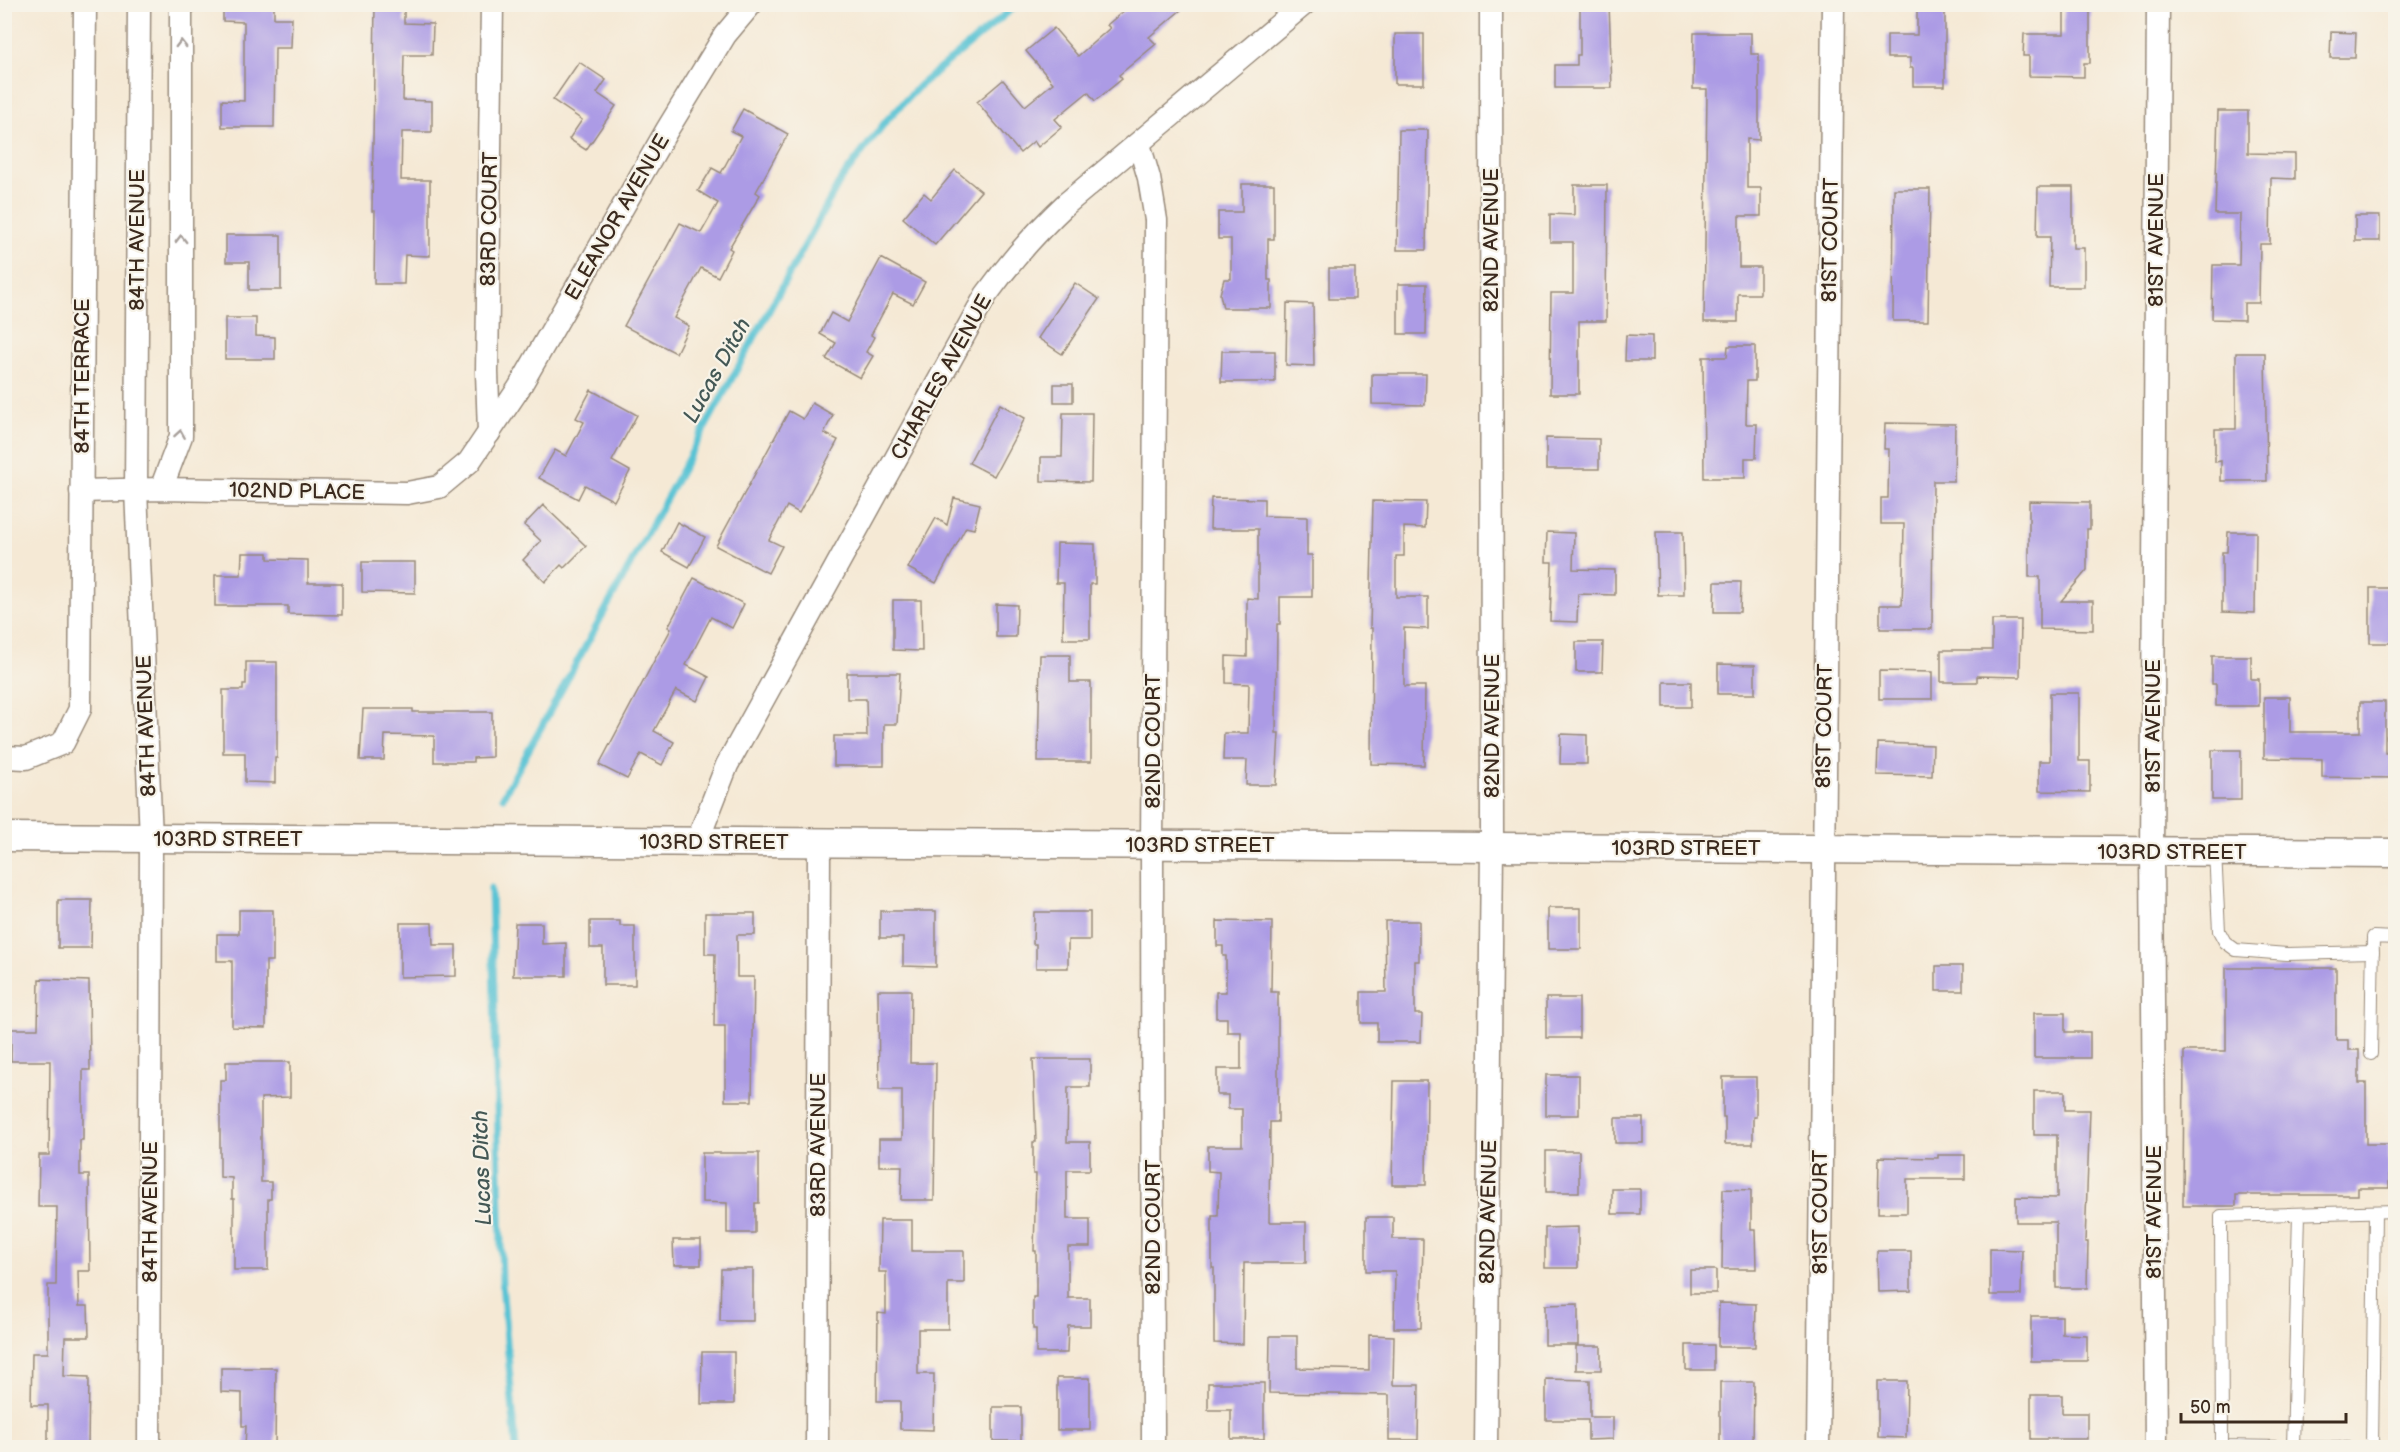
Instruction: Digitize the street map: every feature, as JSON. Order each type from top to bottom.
[{"type":"street","name":"84TH TERRACE","points":[[4,758],[26,758],[63,743],[80,709],[85,4]]},
{"type":"street","name":"84TH AVENUE","points":[[139,4],[136,490],[151,838],[149,1448]]},
{"type":"street","points":[[161,489],[181,436],[181,4]]},
{"type":"street","name":"83RD COURT","points":[[489,433],[487,372],[492,4]]},
{"type":"street","name":"ELEANOR AVENUE","points":[[489,433],[519,388],[667,130],[725,35],[751,4]]},
{"type":"street","name":"CHARLES AVENUE","points":[[697,842],[727,765],[986,295],[1036,231],[1304,4]]},
{"type":"street","name":"82ND AVENUE","points":[[1486,1448],[1492,847],[1491,4]]},
{"type":"street","name":"81ST COURT","points":[[1818,1448],[1833,4]]},
{"type":"street","name":"81ST AVENUE","points":[[2156,1448],[2152,851],[2158,4]]},
{"type":"street","name":"82ND COURT","points":[[1139,144],[1149,178],[1156,220],[1152,845],[1153,1448]]},
{"type":"street","name":"102ND PLACE","points":[[81,491],[161,489],[407,493],[439,488],[469,462],[489,433]]},
{"type":"street","name":"103RD STREET","points":[[4,837],[2396,853]]},
{"type":"street","name":"83RD AVENUE","points":[[817,1448],[819,843]]},
{"type":"lane","points":[[2215,852],[2219,931],[2224,942],[2235,950],[2287,954],[2373,952]]},
{"type":"lane","points":[[2371,1054],[2373,937],[2396,938]]},
{"type":"lane","points":[[2348,1448],[2222,1446],[2221,1216],[2396,1211]]},
{"type":"lane","points":[[2372,1448],[2375,1212]]},
{"type":"lane","points":[[2293,1447],[2299,1214]]},
{"type":"building","points":[[223,4],[274,4],[274,18],[292,18],[291,48],[275,48],[274,127],[222,127],[222,100],[244,101],[244,22],[223,21]]},
{"type":"building","points":[[375,4],[404,4],[404,23],[433,24],[432,55],[404,55],[403,100],[432,101],[432,132],[402,132],[401,180],[430,180],[430,256],[405,255],[404,284],[374,284],[375,211],[372,211]]},
{"type":"building","points":[[1132,4],[1188,4],[1149,37],[1156,44],[1119,75],[1122,79],[1095,101],[1088,92],[1055,119],[1062,127],[1038,147],[1034,141],[1020,153],[977,102],[1003,80],[1025,106],[1053,83],[1026,51],[1054,28],[1078,56],[1110,28],[1107,25]]},
{"type":"building","points":[[1580,4],[1609,4],[1612,88],[1555,88],[1555,65],[1577,65],[1577,55],[1580,55]]},
{"type":"building","points":[[1917,4],[1945,4],[1945,86],[1913,86],[1913,68],[1910,68],[1910,58],[1887,58],[1887,35],[1917,35]]},
{"type":"building","points":[[2064,4],[2090,4],[2090,63],[2084,63],[2084,77],[2029,76],[2029,56],[2023,56],[2024,34],[2064,34]]},
{"type":"building","points":[[2331,32],[2356,33],[2355,58],[2330,58]]},
{"type":"building","points":[[1694,33],[1751,33],[1751,54],[1759,54],[1759,140],[1747,139],[1747,188],[1761,188],[1761,216],[1739,216],[1739,267],[1760,267],[1760,294],[1738,294],[1738,322],[1704,322],[1707,89],[1693,89]]},
{"type":"building","points":[[1395,34],[1424,34],[1424,84],[1395,84]]},
{"type":"building","points":[[579,62],[606,80],[597,93],[616,106],[586,150],[569,139],[582,120],[553,100]]},
{"type":"building","points":[[743,109],[788,134],[756,192],[760,195],[729,248],[732,250],[718,277],[701,268],[674,318],[689,326],[676,353],[624,326],[680,223],[701,233],[718,203],[698,191],[712,168],[721,173],[741,136],[731,131]]},
{"type":"building","points":[[2218,111],[2248,111],[2248,153],[2295,154],[2295,179],[2271,178],[2270,244],[2260,244],[2259,303],[2244,303],[2244,320],[2212,319],[2213,265],[2239,265],[2240,214],[2215,214]]},
{"type":"building","points":[[1399,130],[1428,130],[1426,250],[1397,250]]},
{"type":"building","points":[[955,170],[981,191],[935,245],[903,218],[924,193],[931,199]]},
{"type":"building","points":[[1242,184],[1274,184],[1274,239],[1268,239],[1271,308],[1223,308],[1220,294],[1224,279],[1231,279],[1231,239],[1218,239],[1218,212],[1242,212]]},
{"type":"building","points":[[1574,185],[1607,185],[1606,321],[1579,321],[1579,394],[1550,394],[1551,293],[1573,293],[1573,242],[1550,242],[1550,214],[1574,215]]},
{"type":"building","points":[[2038,187],[2073,187],[2073,248],[2084,248],[2084,287],[2049,287],[2050,237],[2037,237]]},
{"type":"building","points":[[1894,189],[1930,189],[1928,321],[1893,321]]},
{"type":"building","points":[[2355,216],[2380,216],[2380,241],[2355,241]]},
{"type":"building","points":[[226,235],[281,235],[281,290],[249,290],[249,262],[226,262]]},
{"type":"building","points":[[881,258],[925,282],[913,304],[893,294],[871,335],[874,337],[866,352],[873,356],[860,378],[826,359],[836,343],[820,334],[831,313],[847,322]]},
{"type":"building","points":[[1329,268],[1355,268],[1355,299],[1329,299]]},
{"type":"building","points":[[1075,283],[1099,299],[1062,354],[1038,338]]},
{"type":"building","points":[[1398,284],[1427,284],[1426,334],[1398,334]]},
{"type":"building","points":[[1287,303],[1313,304],[1314,366],[1286,365]]},
{"type":"building","points":[[225,318],[256,318],[256,336],[275,337],[275,359],[225,359]]},
{"type":"building","points":[[1626,335],[1652,336],[1652,361],[1625,361]]},
{"type":"building","points":[[1728,346],[1755,346],[1755,381],[1747,381],[1746,424],[1757,424],[1756,458],[1745,458],[1745,478],[1704,478],[1703,357],[1727,357]]},
{"type":"building","points":[[1222,351],[1275,351],[1275,382],[1221,382]]},
{"type":"building","points":[[2236,353],[2265,353],[2267,481],[2221,481],[2221,461],[2215,462],[2215,429],[2236,429]]},
{"type":"building","points":[[1372,374],[1426,374],[1425,405],[1372,404]]},
{"type":"building","points":[[1054,384],[1073,384],[1073,402],[1054,402]]},
{"type":"building","points":[[591,390],[637,415],[612,461],[630,471],[614,501],[585,485],[578,499],[539,478],[555,450],[566,456],[584,422],[576,418]]},
{"type":"building","points":[[812,403],[833,415],[824,433],[838,440],[799,513],[787,506],[769,540],[782,546],[768,573],[716,546],[789,411],[803,419]]},
{"type":"building","points":[[1000,404],[1025,418],[994,476],[969,463]]},
{"type":"building","points":[[1063,413],[1092,413],[1091,482],[1041,481],[1041,457],[1062,457]]},
{"type":"building","points":[[1885,423],[1955,424],[1954,481],[1933,481],[1932,629],[1880,629],[1880,605],[1902,605],[1903,576],[1904,524],[1881,524],[1881,498],[1888,498],[1889,449],[1884,449]]},
{"type":"building","points":[[1546,438],[1599,439],[1599,469],[1546,469]]},
{"type":"building","points":[[954,498],[980,504],[974,529],[966,527],[936,583],[908,568],[936,518],[947,525]]},
{"type":"building","points":[[1211,498],[1264,499],[1264,516],[1307,517],[1307,555],[1312,555],[1312,597],[1280,597],[1280,624],[1277,624],[1276,733],[1279,733],[1276,785],[1246,785],[1247,760],[1223,760],[1224,733],[1248,733],[1249,684],[1226,683],[1226,656],[1247,657],[1247,598],[1258,599],[1258,529],[1210,529]]},
{"type":"building","points":[[1373,501],[1426,502],[1425,528],[1404,527],[1404,556],[1396,556],[1396,597],[1428,597],[1428,629],[1404,628],[1404,686],[1425,686],[1424,765],[1371,764],[1372,628],[1370,628]]},
{"type":"building","points":[[2029,501],[2090,502],[2090,529],[2087,529],[2087,570],[2061,601],[2093,601],[2093,630],[2040,629],[2040,577],[2029,577]]},
{"type":"building","points":[[543,505],[586,546],[564,568],[561,565],[545,582],[523,560],[541,541],[524,525]]},
{"type":"building","points":[[677,522],[705,537],[689,567],[662,552]]},
{"type":"building","points":[[1547,532],[1574,533],[1573,569],[1615,570],[1615,595],[1578,594],[1577,622],[1550,621],[1552,562],[1546,562]]},
{"type":"building","points":[[1656,532],[1683,532],[1684,595],[1658,595]]},
{"type":"building","points":[[2228,532],[2256,532],[2255,613],[2222,612],[2222,552],[2227,552]]},
{"type":"building","points":[[1057,543],[1095,544],[1095,584],[1090,584],[1090,639],[1063,639],[1064,583],[1056,583]]},
{"type":"building","points":[[242,553],[268,553],[268,559],[308,560],[308,583],[342,583],[342,615],[288,614],[288,606],[215,606],[215,575],[241,575]]},
{"type":"building","points":[[362,562],[415,562],[415,593],[362,592]]},
{"type":"building","points":[[694,578],[744,604],[732,628],[711,617],[686,665],[709,677],[697,701],[676,690],[654,731],[674,742],[662,765],[641,754],[627,779],[599,765],[671,629],[668,627]]},
{"type":"building","points":[[1715,582],[1741,582],[1740,612],[1714,612]]},
{"type":"building","points":[[2370,588],[2396,588],[2396,643],[2370,643]]},
{"type":"building","points":[[893,600],[921,600],[922,651],[893,650]]},
{"type":"building","points":[[996,604],[1017,605],[1016,637],[996,637]]},
{"type":"building","points":[[1992,620],[2021,620],[2020,677],[1977,676],[1977,682],[1941,682],[1941,650],[1992,650]]},
{"type":"building","points":[[1576,642],[1603,642],[1602,672],[1576,672]]},
{"type":"building","points":[[1040,655],[1070,655],[1070,682],[1091,682],[1091,762],[1038,762]]},
{"type":"building","points":[[2212,656],[2251,656],[2251,679],[2259,679],[2259,706],[2216,706],[2216,684],[2212,684]]},
{"type":"building","points":[[246,662],[277,662],[275,783],[245,782],[245,753],[223,753],[223,690],[243,690],[243,684],[246,684]]},
{"type":"building","points":[[1718,664],[1755,665],[1755,694],[1718,694]]},
{"type":"building","points":[[1879,671],[1932,672],[1932,699],[1879,699]]},
{"type":"building","points":[[847,673],[900,673],[897,724],[884,724],[884,766],[834,766],[834,736],[867,736],[866,699],[847,699]]},
{"type":"building","points":[[1664,682],[1691,682],[1691,707],[1664,707]]},
{"type":"building","points":[[2050,693],[2079,693],[2079,761],[2090,761],[2090,792],[2039,791],[2039,761],[2050,761]]},
{"type":"building","points":[[2264,697],[2290,697],[2290,732],[2360,732],[2360,702],[2385,702],[2385,753],[2396,753],[2396,778],[2322,777],[2322,759],[2264,758]]},
{"type":"building","points":[[363,709],[413,709],[413,712],[492,712],[492,757],[473,758],[473,762],[434,762],[434,736],[385,735],[384,760],[360,760]]},
{"type":"building","points":[[1561,734],[1587,735],[1587,764],[1560,764]]},
{"type":"building","points":[[1878,743],[1933,745],[1932,776],[1877,775]]},
{"type":"building","points":[[2212,750],[2241,750],[2241,800],[2212,800]]},
{"type":"building","points":[[58,900],[92,900],[91,948],[58,948]]},
{"type":"building","points":[[1548,908],[1581,908],[1581,949],[1548,949]]},
{"type":"building","points":[[239,910],[273,910],[273,961],[266,961],[266,1028],[232,1027],[232,961],[217,961],[217,934],[239,934]]},
{"type":"building","points":[[880,911],[936,911],[936,967],[903,966],[903,938],[880,938]]},
{"type":"building","points":[[1034,912],[1090,912],[1090,940],[1068,940],[1068,968],[1036,968],[1036,944],[1033,944]]},
{"type":"building","points":[[705,913],[755,913],[755,935],[737,935],[737,977],[754,977],[752,1101],[725,1101],[725,1026],[714,1026],[715,954],[705,954]]},
{"type":"building","points":[[590,921],[620,921],[620,926],[635,926],[635,985],[603,985],[603,948],[590,948]]},
{"type":"building","points":[[1217,921],[1272,922],[1271,992],[1278,992],[1278,1122],[1270,1122],[1269,1222],[1306,1222],[1306,1263],[1244,1263],[1243,1344],[1214,1343],[1212,1216],[1218,1216],[1219,1172],[1208,1171],[1208,1146],[1242,1146],[1242,1109],[1228,1109],[1228,1095],[1217,1095],[1217,1069],[1241,1069],[1241,1032],[1227,1032],[1227,1018],[1216,1018],[1216,992],[1226,992],[1226,956],[1223,956],[1223,946],[1217,946]]},
{"type":"building","points":[[1385,921],[1419,921],[1419,961],[1415,961],[1415,1014],[1422,1014],[1421,1042],[1377,1042],[1377,1023],[1361,1023],[1361,992],[1386,992]]},
{"type":"building","points":[[400,923],[432,923],[433,945],[456,945],[456,976],[400,977]]},
{"type":"building","points":[[515,923],[542,923],[542,944],[566,943],[566,976],[513,976]]},
{"type":"building","points":[[1936,966],[1963,966],[1963,991],[1936,991]]},
{"type":"building","points":[[2226,968],[2336,968],[2336,1040],[2348,1040],[2348,1050],[2359,1050],[2359,1083],[2366,1083],[2366,1144],[2389,1144],[2389,1188],[2358,1188],[2358,1195],[2236,1195],[2236,1206],[2183,1206],[2184,1051],[2226,1051]]},
{"type":"building","points":[[39,979],[89,981],[90,1070],[83,1070],[83,1140],[80,1140],[80,1175],[89,1175],[90,1271],[78,1271],[79,1306],[88,1306],[89,1337],[65,1337],[64,1376],[89,1377],[88,1448],[48,1448],[48,1405],[31,1405],[32,1353],[48,1353],[48,1285],[56,1285],[57,1207],[38,1207],[39,1155],[49,1155],[50,1061],[11,1061],[11,1029],[38,1029]]},
{"type":"building","points":[[878,990],[911,990],[910,1063],[936,1063],[934,1200],[901,1200],[902,1166],[879,1166],[879,1139],[902,1139],[902,1090],[879,1090]]},
{"type":"building","points":[[1546,998],[1579,998],[1579,1038],[1546,1038]]},
{"type":"building","points":[[2034,1013],[2065,1013],[2065,1032],[2090,1032],[2090,1058],[2034,1058]]},
{"type":"building","points":[[1033,1059],[1090,1059],[1090,1087],[1068,1087],[1067,1142],[1090,1142],[1090,1170],[1067,1170],[1067,1219],[1090,1219],[1090,1247],[1068,1247],[1068,1298],[1090,1298],[1090,1326],[1068,1326],[1067,1353],[1036,1353],[1036,1329],[1033,1329],[1033,1297],[1036,1297],[1036,1251],[1034,1251],[1036,1174],[1033,1174],[1033,1142],[1036,1142]]},
{"type":"building","points":[[226,1062],[290,1062],[290,1097],[261,1098],[261,1182],[271,1182],[271,1199],[268,1199],[268,1270],[234,1270],[232,1178],[220,1177],[220,1080],[226,1080]]},
{"type":"building","points":[[1546,1075],[1579,1075],[1579,1115],[1546,1115]]},
{"type":"building","points":[[1723,1077],[1756,1077],[1753,1144],[1725,1144]]},
{"type":"building","points":[[1394,1081],[1427,1081],[1426,1185],[1392,1185]]},
{"type":"building","points":[[2034,1091],[2065,1091],[2065,1110],[2090,1110],[2085,1242],[2088,1242],[2087,1288],[2056,1288],[2056,1222],[2016,1222],[2016,1197],[2057,1198],[2057,1135],[2034,1135]]},
{"type":"building","points":[[1615,1118],[1643,1118],[1643,1143],[1615,1143]]},
{"type":"building","points":[[1546,1151],[1579,1151],[1579,1192],[1546,1192]]},
{"type":"building","points":[[702,1153],[759,1153],[759,1203],[755,1203],[755,1233],[727,1233],[727,1203],[702,1202]]},
{"type":"building","points":[[1938,1155],[1965,1155],[1965,1179],[1907,1179],[1907,1213],[1878,1213],[1879,1157],[1938,1158]]},
{"type":"building","points":[[1612,1189],[1640,1189],[1640,1214],[1612,1214]]},
{"type":"building","points":[[1723,1189],[1751,1190],[1751,1229],[1755,1229],[1756,1269],[1722,1269]]},
{"type":"building","points":[[1366,1217],[1393,1217],[1393,1239],[1423,1239],[1421,1328],[1394,1328],[1395,1271],[1366,1271]]},
{"type":"building","points":[[880,1220],[912,1220],[912,1251],[964,1251],[964,1283],[948,1283],[948,1329],[918,1329],[918,1374],[934,1374],[933,1430],[900,1429],[900,1401],[877,1401],[878,1313],[886,1314],[886,1272],[879,1272]]},
{"type":"building","points":[[1578,1227],[1578,1268],[1545,1268],[1545,1228]]},
{"type":"building","points":[[673,1240],[701,1240],[701,1265],[674,1265]]},
{"type":"building","points":[[1990,1249],[2022,1250],[2021,1295],[1990,1295]]},
{"type":"building","points":[[1877,1251],[1911,1251],[1911,1291],[1878,1292]]},
{"type":"building","points":[[721,1269],[753,1269],[753,1321],[720,1321]]},
{"type":"building","points":[[1690,1270],[1716,1270],[1716,1293],[1690,1293]]},
{"type":"building","points":[[1719,1303],[1756,1304],[1755,1347],[1718,1347]]},
{"type":"building","points":[[1578,1304],[1578,1345],[1545,1345],[1545,1305]]},
{"type":"building","points":[[2031,1316],[2062,1316],[2062,1334],[2087,1335],[2087,1361],[2031,1361]]},
{"type":"building","points":[[1369,1335],[1394,1336],[1393,1385],[1419,1385],[1418,1440],[1389,1440],[1389,1395],[1269,1393],[1270,1336],[1297,1336],[1297,1368],[1369,1370]]},
{"type":"building","points":[[1686,1345],[1714,1345],[1714,1370],[1686,1370]]},
{"type":"building","points":[[1576,1346],[1601,1346],[1601,1370],[1576,1370]]},
{"type":"building","points":[[702,1352],[734,1352],[734,1404],[701,1404]]},
{"type":"building","points":[[221,1368],[276,1368],[275,1448],[245,1448],[246,1426],[242,1426],[242,1393],[221,1392]]},
{"type":"building","points":[[1057,1378],[1090,1378],[1090,1430],[1057,1430]]},
{"type":"building","points":[[1546,1379],[1590,1380],[1590,1417],[1613,1417],[1613,1439],[1588,1440],[1588,1420],[1546,1420]]},
{"type":"building","points":[[1878,1381],[1907,1381],[1906,1438],[1878,1437]]},
{"type":"building","points":[[1720,1382],[1754,1382],[1753,1446],[1720,1446]]},
{"type":"building","points":[[1208,1383],[1264,1383],[1264,1439],[1231,1439],[1231,1410],[1208,1410]]},
{"type":"building","points":[[2031,1395],[2062,1395],[2062,1413],[2087,1413],[2087,1439],[2031,1439]]},
{"type":"building","points":[[993,1407],[1021,1407],[1021,1441],[993,1441]]},
{"type":"waterway","name":"Lucas Ditch","points":[[503,797],[840,181],[886,121],[920,85],[1018,4]]},
{"type":"waterway","name":"Lucas Ditch","points":[[491,888],[502,1283],[516,1448]]}]
